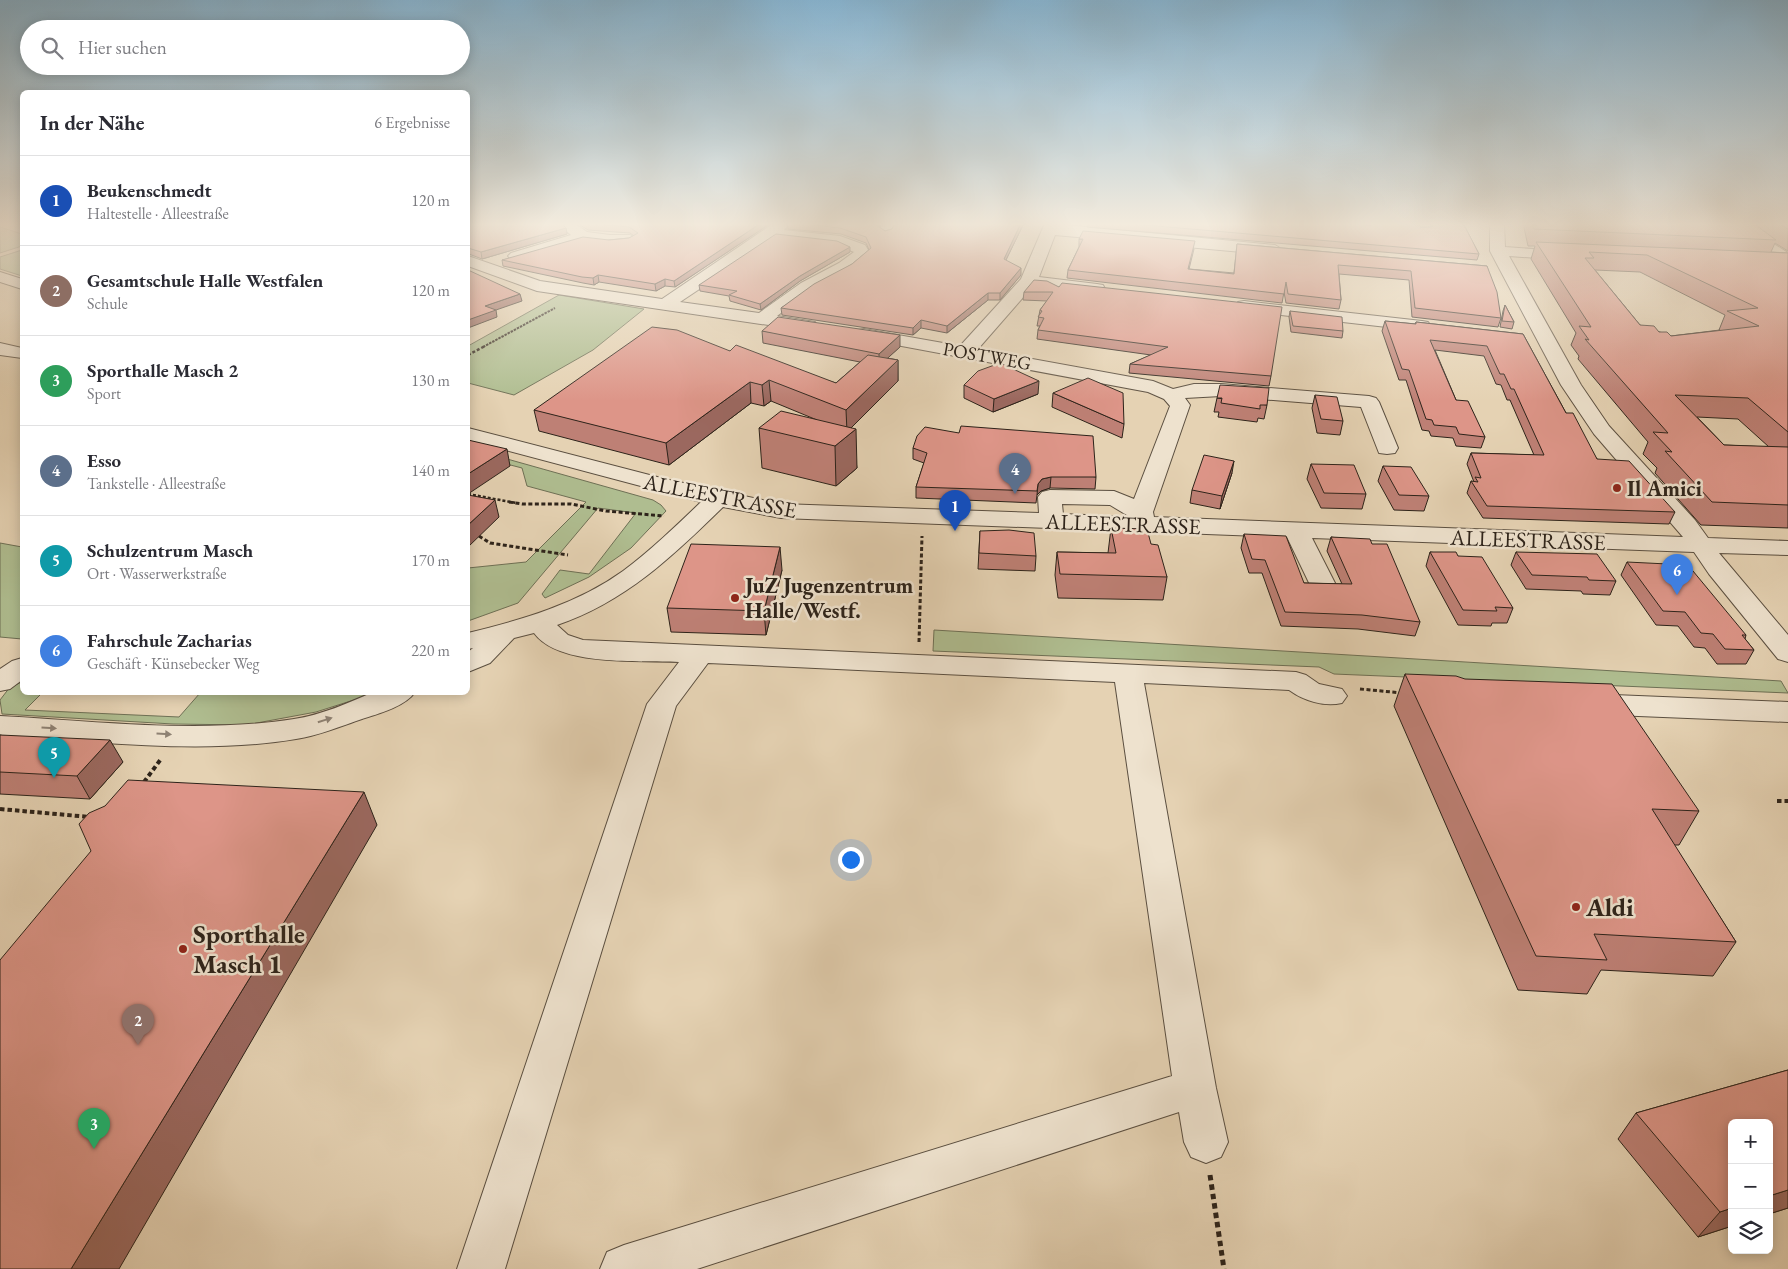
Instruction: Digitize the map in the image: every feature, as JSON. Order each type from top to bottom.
[{"type":"street","points":[[526,282],[582,294],[827,328]]},
{"type":"street","points":[[663,306],[698,282]]},
{"type":"street","points":[[761,320],[814,282]]},
{"type":"street","points":[[965,352],[1028,282]]},
{"type":"street","points":[[1039,282],[1115,291]]},
{"type":"street","points":[[1513,282],[1538,339],[1571,384],[1601,430],[1687,525],[1718,569],[1788,652]]},
{"type":"street","points":[[1229,304],[1442,328]]},
{"type":"street","name":"POSTWEG","points":[[846,331],[1153,387],[1172,395]]},
{"type":"street","points":[[0,349],[20,353]]},
{"type":"street","points":[[1142,518],[1180,405],[1172,395],[1194,390],[1221,390],[1369,402],[1387,448]]},
{"type":"street","name":"ALLEESTRASSE","points":[[470,435],[716,500],[781,512],[1052,522],[1142,518],[1296,531],[1788,548]]},
{"type":"street","points":[[470,641],[505,633],[541,622],[589,602],[632,577],[716,500]]},
{"type":"street","points":[[1296,531],[1324,588]]},
{"type":"street","points":[[541,622],[550,637],[563,644],[583,649],[1296,681],[1310,691],[1332,696]]},
{"type":"street","points":[[470,662],[480,657],[505,633]]},
{"type":"street","points":[[481,1269],[662,704],[700,654]]},
{"type":"street","points":[[0,657],[20,660]]},
{"type":"street","points":[[0,682],[20,668]]},
{"type":"street","points":[[1128,672],[1195,1088],[1206,1142]]},
{"type":"street","points":[[0,726],[180,735],[247,735],[298,729],[361,709],[394,695]]},
{"type":"street","points":[[1560,703],[1788,712]]},
{"type":"street","points":[[624,1269],[1195,1088]]},
{"type":"path","points":[[470,353],[582,294]]},
{"type":"path","points":[[470,494],[522,504],[570,504],[606,511],[664,517],[672,514]]},
{"type":"path","points":[[919,665],[923,518]]},
{"type":"path","points":[[479,536],[490,543],[568,555]]},
{"type":"path","points":[[1332,696],[1354,695],[1361,688],[1407,693]]},
{"type":"path","points":[[139,788],[180,735]]},
{"type":"path","points":[[1777,801],[1788,801]]},
{"type":"path","points":[[0,809],[96,817]]},
{"type":"path","points":[[1206,1142],[1224,1269]]},
{"type":"green space","points":[[559,295],[644,309],[593,350],[514,395],[470,384],[470,345]]},
{"type":"green space","points":[[470,449],[653,500],[666,511],[631,548],[589,577],[545,598],[542,594],[560,570],[589,574],[636,513],[598,508],[518,603],[470,620],[470,568],[526,562],[586,502],[527,486],[522,468],[470,455]]},
{"type":"green space","points":[[0,543],[20,547],[20,639],[0,637]]},
{"type":"green space","points":[[934,630],[1781,681],[1788,693],[1334,674],[1319,667],[933,651]]},
{"type":"green space","points":[[20,683],[20,695],[40,695],[25,710],[179,717],[198,695],[370,695],[316,712],[246,725],[173,724],[2,714],[0,700],[10,687]]},
{"type":"building","points":[[470,282],[494,282],[520,294],[485,306],[496,310],[470,319]]},
{"type":"building","points":[[703,282],[791,282],[760,304],[729,295],[737,291],[699,285]]},
{"type":"building","points":[[817,282],[1009,282],[1000,293],[988,293],[947,326],[921,320],[913,328],[781,308]]},
{"type":"building","points":[[1032,282],[1049,282],[1059,287],[1062,283],[1282,307],[1271,376],[1130,364],[1168,347],[1038,330],[1044,318],[1038,317],[1042,311],[1040,310],[1053,292],[1024,292]]},
{"type":"building","points":[[1178,282],[1286,282],[1284,294]]},
{"type":"building","points":[[1286,282],[1339,282],[1341,300],[1288,294]]},
{"type":"building","points":[[1412,282],[1493,282],[1497,292],[1501,318],[1415,308]]},
{"type":"building","points":[[1562,282],[1605,282],[1640,325],[1654,326],[1659,332],[1667,332],[1671,336],[1759,326],[1727,311],[1758,308],[1704,282],[1788,282],[1788,432],[1748,398],[1675,395],[1724,445],[1788,447],[1788,505],[1712,502],[1665,451],[1672,452],[1653,432],[1668,433],[1585,339],[1589,340],[1579,326],[1591,327]]},
{"type":"building","points":[[1505,305],[1514,322],[1502,321]]},
{"type":"building","points":[[1290,311],[1342,317],[1343,331],[1293,326]]},
{"type":"building","points":[[778,317],[900,335],[879,354],[762,331]]},
{"type":"building","points":[[1385,321],[1416,324],[1416,322],[1523,334],[1566,413],[1573,413],[1597,459],[1629,461],[1675,512],[1487,506],[1471,481],[1478,482],[1475,477],[1481,478],[1471,453],[1544,455],[1514,389],[1511,389],[1504,374],[1500,374],[1487,346],[1430,340],[1456,400],[1468,401],[1485,437],[1459,434],[1456,427],[1434,425],[1432,420],[1426,419],[1409,370],[1402,369]]},
{"type":"building","points":[[652,327],[677,330],[730,351],[736,345],[836,383],[868,355],[898,360],[846,410],[769,380],[762,385],[750,382],[666,443],[534,410]]},
{"type":"building","points":[[1000,363],[1039,381],[994,399],[964,385],[978,371]]},
{"type":"building","points":[[1088,378],[1123,393],[1124,424],[1053,393]]},
{"type":"building","points":[[1220,385],[1269,388],[1267,405],[1260,405],[1260,409],[1221,403],[1222,398],[1217,398]]},
{"type":"building","points":[[1315,395],[1337,397],[1343,421],[1321,419]]},
{"type":"building","points":[[781,411],[856,429],[835,446],[759,428]]},
{"type":"building","points":[[961,426],[1093,436],[1096,477],[1051,477],[1042,479],[1038,484],[1037,491],[916,487],[927,453],[913,448],[917,436],[925,427],[959,433]]},
{"type":"building","points":[[470,440],[507,449],[470,473]]},
{"type":"building","points":[[1204,455],[1234,461],[1222,496],[1192,490]]},
{"type":"building","points":[[1311,464],[1354,465],[1366,494],[1324,493]]},
{"type":"building","points":[[1383,466],[1411,467],[1429,496],[1399,495]]},
{"type":"building","points":[[470,495],[495,500],[470,523]]},
{"type":"building","points":[[1111,528],[1147,529],[1151,544],[1158,545],[1167,577],[1060,574],[1057,552],[1116,553]]},
{"type":"building","points":[[1009,530],[1034,533],[1036,556],[979,553],[980,531]]},
{"type":"building","points":[[1244,534],[1286,536],[1304,583],[1352,584],[1331,537],[1370,539],[1372,544],[1387,544],[1420,622],[1362,615],[1285,612],[1265,560],[1252,559]]},
{"type":"building","points":[[691,544],[780,547],[764,611],[667,608]]},
{"type":"building","points":[[1430,552],[1456,552],[1458,556],[1482,557],[1513,608],[1495,607],[1497,611],[1463,610]]},
{"type":"building","points":[[1516,552],[1597,554],[1616,581],[1589,580],[1587,577],[1532,575]]},
{"type":"building","points":[[1627,562],[1688,565],[1746,635],[1742,635],[1754,650],[1725,649],[1713,634],[1701,633],[1685,612],[1663,611]]},
{"type":"building","name":"Aldi","points":[[1405,674],[1456,676],[1465,679],[1612,684],[1699,811],[1652,809],[1736,942],[1594,934],[1607,960],[1536,956]]},
{"type":"building","points":[[0,735],[110,740],[77,776],[0,772]]},
{"type":"building","points":[[128,780],[364,792],[71,1269],[0,1269],[0,960],[91,851],[79,824],[89,813],[105,806]]},
{"type":"building","points":[[1788,1070],[1788,1190],[1773,1195],[1773,1119],[1728,1119],[1728,1209],[1720,1212],[1636,1113]]},
{"type":"place","name":"Il Amici","points":[[1617,488]]},
{"type":"place","name":"Esso","points":[[1015,494]]},
{"type":"place","name":"Beukenschmedt","points":[[955,531]]},
{"type":"place","name":"Fahrschule Zacharias","points":[[1677,595]]},
{"type":"place","name":"JuZ Jugenzentrum Halle/Westf.","points":[[735,598]]},
{"type":"place","name":"Schulzentrum Masch","points":[[54,778]]},
{"type":"place","name":"Aldi","points":[[1576,907]]},
{"type":"place","name":"Sporthalle Masch 1","points":[[183,949]]},
{"type":"place","name":"Gesamtschule Halle Westfalen","points":[[138,1045]]},
{"type":"place","name":"Sporthalle Masch 2","points":[[94,1149]]}]
